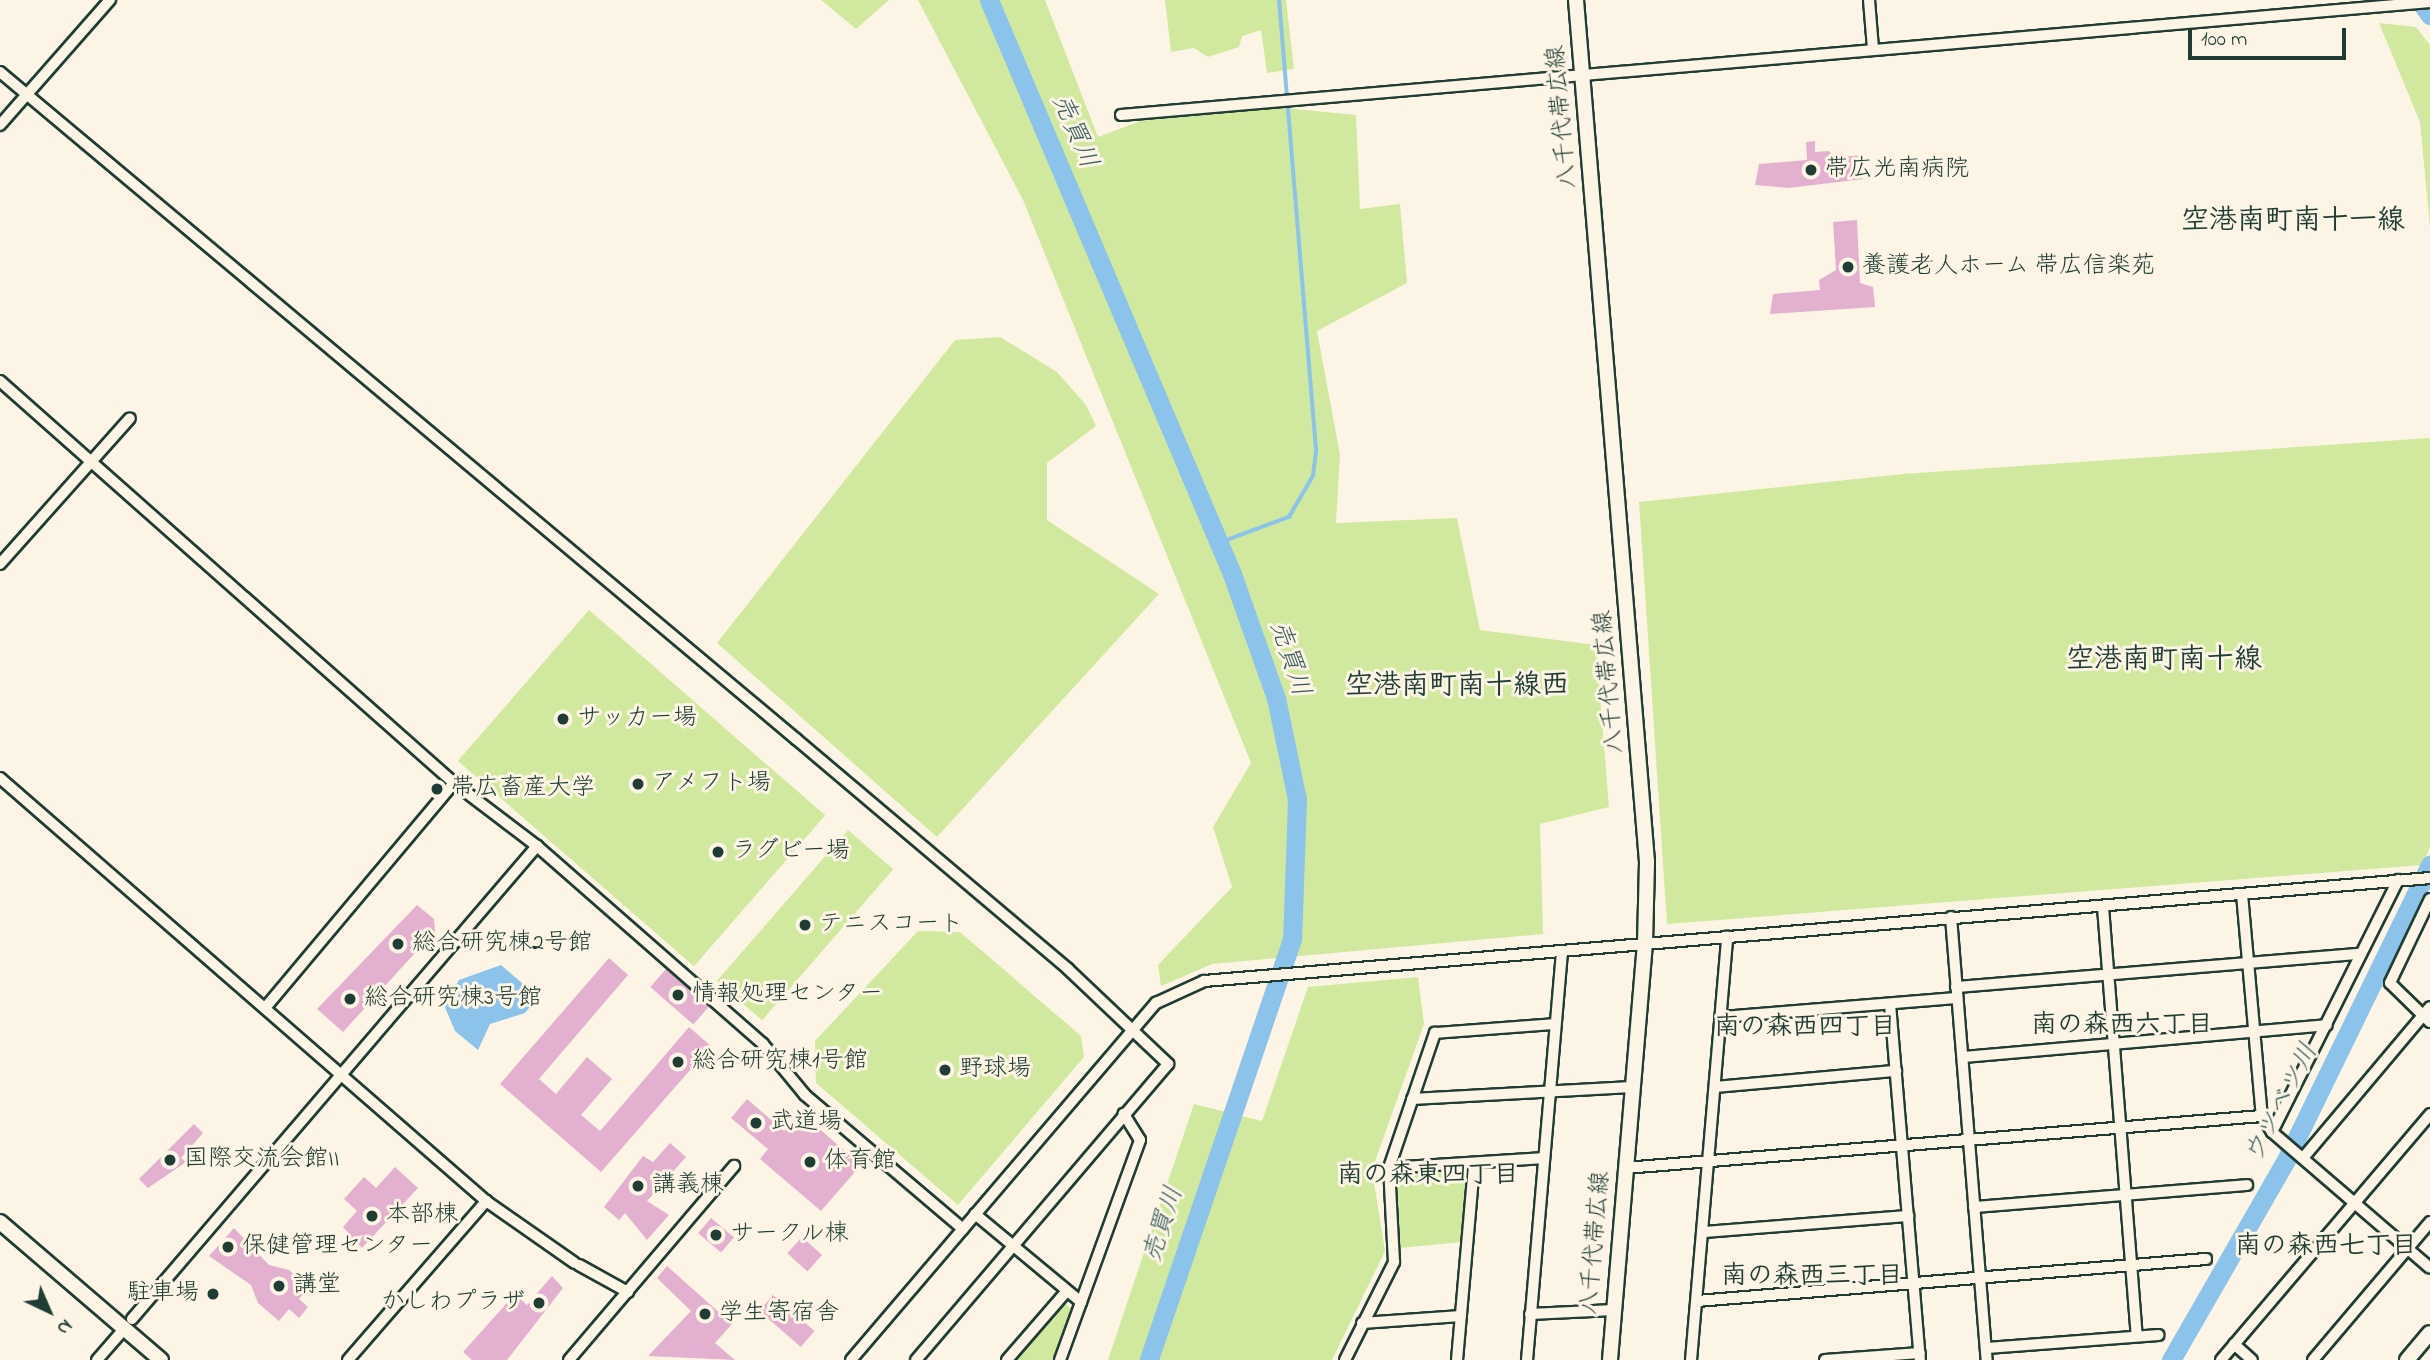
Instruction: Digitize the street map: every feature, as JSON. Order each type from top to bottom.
[{"type":"main road","name":"八千代帯広線","points":[[1576,0],[1642,802],[1645,943],[1609,1360]]},
{"type":"main road","points":[[0,1222],[128,1324],[161,1360]]},
{"type":"main road","points":[[2407,1360],[2430,1333]]},
{"type":"street","points":[[0,125],[110,0]]},
{"type":"street","points":[[1869,0],[1873,49]]},
{"type":"street","points":[[1121,115],[1582,73],[2430,2]]},
{"type":"street","points":[[0,72],[94,146],[249,283],[796,739],[1068,970],[1168,1064],[916,1360]]},
{"type":"street","points":[[0,381],[93,460],[454,783],[537,846],[783,1062],[805,1095],[964,1229]]},
{"type":"street","points":[[0,564],[130,418]]},
{"type":"street","points":[[0,778],[486,1201],[577,1264],[628,1292]]},
{"type":"street","points":[[265,1008],[454,783]]},
{"type":"street","points":[[97,1360],[537,846]]},
{"type":"street","points":[[851,1360],[1131,1030],[1156,1003],[1184,988],[1257,974],[2103,907],[2430,878]]},
{"type":"street","points":[[2275,1135],[2399,880]]},
{"type":"street","points":[[2242,894],[2262,1115],[2275,1135],[2430,1268]]},
{"type":"street","points":[[2300,1156],[2428,1015],[2390,983],[2430,899]]},
{"type":"street","points":[[2103,907],[2134,1267],[2137,1335]]},
{"type":"street","points":[[1951,918],[1987,1360]]},
{"type":"street","points":[[1691,1360],[1727,937]]},
{"type":"street","points":[[1527,1360],[1562,951]]},
{"type":"street","points":[[1721,1017],[1890,1004],[1957,992],[2109,974],[2361,954]]},
{"type":"street","points":[[1825,1360],[1920,1356],[1890,1004]]},
{"type":"street","points":[[1345,1360],[1394,1262],[1389,1168],[1434,1033],[1555,1024]]},
{"type":"street","points":[[1963,1057],[2328,1026]]},
{"type":"street","points":[[1715,1087],[1896,1071]]},
{"type":"street","points":[[1412,1099],[1632,1087]]},
{"type":"street","points":[[1060,1360],[1140,1140],[1124,1114]]},
{"type":"street","points":[[2221,1360],[2430,1114]]},
{"type":"street","points":[[1625,1168],[2262,1115]]},
{"type":"street","points":[[1389,1168],[1544,1158]]},
{"type":"street","points":[[1457,1360],[1474,1164]]},
{"type":"street","points":[[569,1360],[734,1166]]},
{"type":"street","points":[[1975,1207],[2247,1185]]},
{"type":"street","points":[[348,1360],[486,1201]]},
{"type":"street","points":[[975,1214],[1065,1293],[1081,1302]]},
{"type":"street","points":[[1703,1232],[1908,1216]]},
{"type":"street","points":[[2313,1360],[2430,1222]]},
{"type":"street","points":[[1697,1301],[2206,1259]]},
{"type":"street","points":[[1007,1360],[1065,1293]]},
{"type":"street","points":[[1530,1314],[1614,1310]]},
{"type":"street","points":[[1362,1322],[1461,1315]]},
{"type":"street","points":[[1986,1348],[2159,1335]]},
{"type":"street","points":[[2234,1345],[2252,1360]]},
{"type":"green space","points":[[821,0],[889,0],[856,29]]},
{"type":"green space","points":[[918,0],[1045,0],[1098,137],[1154,116],[1274,107],[1356,115],[1360,209],[1400,204],[1407,283],[1317,331],[1340,455],[1336,523],[1457,518],[1480,630],[1596,645],[1609,807],[1540,824],[1543,934],[1212,964],[1161,986],[1158,965],[1232,887],[1213,827],[1251,763],[1023,200]]},
{"type":"green space","points":[[1165,0],[1286,0],[1294,69],[1267,73],[1261,30],[1242,36],[1239,47],[1208,57],[1194,48],[1171,52]]},
{"type":"green space","points":[[2379,23],[2416,27],[2430,45],[2430,227],[2420,122]]},
{"type":"green space","points":[[1000,337],[1057,372],[1086,405],[1096,426],[1047,463],[1047,520],[1159,594],[937,837],[717,643],[955,340]]},
{"type":"green space","points":[[2430,438],[2430,847],[2422,865],[1667,924],[1639,502],[1903,474]]},
{"type":"green space","points":[[589,610],[825,815],[694,966],[458,761]]},
{"type":"green space","name":"テニスコート","points":[[848,830],[893,869],[762,1020],[717,981]]},
{"type":"green space","name":"野球場","points":[[918,931],[960,932],[1081,1036],[1084,1057],[958,1205],[816,1083],[815,1041]]},
{"type":"green space","points":[[1418,977],[1424,1024],[1372,1170],[1385,1251],[1332,1360],[1108,1360],[1194,1104],[1262,1121],[1308,987]]},
{"type":"green space","points":[[1461,1170],[1467,1178],[1462,1242],[1400,1248],[1395,1182],[1400,1177]]},
{"type":"green space","points":[[1064,1303],[1074,1310],[1055,1360],[1015,1360]]},
{"type":"water","points":[[501,965],[529,989],[533,1003],[525,1013],[490,1024],[478,1050],[455,1031],[444,1005],[459,980]]},
{"type":"building","name":"帯広光南病院","points":[[1815,141],[1815,152],[1829,151],[1835,158],[1861,155],[1863,179],[1789,188],[1755,185],[1759,164],[1807,160],[1806,142]]},
{"type":"building","name":"養護老人ホーム 帯広信楽苑","points":[[1857,220],[1860,283],[1873,287],[1875,307],[1770,314],[1773,294],[1820,290],[1819,280],[1836,270],[1833,222]]},
{"type":"building","points":[[417,905],[434,919],[435,931],[343,1032],[317,1009]]},
{"type":"building","name":"総合研究棟1号館","points":[[609,958],[628,975],[539,1079],[556,1094],[587,1057],[612,1079],[581,1115],[600,1131],[689,1027],[711,1046],[601,1172],[500,1084]]},
{"type":"building","name":"情報処理センター","points":[[666,969],[709,1006],[693,1025],[650,987]]},
{"type":"building","name":"体育館","points":[[747,1099],[784,1131],[800,1112],[861,1165],[821,1211],[760,1159],[768,1149],[731,1118]]},
{"type":"building","name":"国際交流会館II","points":[[194,1124],[203,1133],[181,1158],[186,1162],[148,1188],[139,1179]]},
{"type":"building","name":"講義棟","points":[[670,1143],[686,1157],[647,1201],[669,1215],[647,1240],[625,1213],[619,1220],[604,1207],[643,1156],[653,1162]]},
{"type":"building","name":"本部棟","points":[[395,1167],[418,1188],[362,1248],[343,1227],[357,1211],[344,1199],[364,1177],[376,1188]]},
{"type":"building","name":"サークル棟","points":[[711,1218],[734,1237],[721,1253],[698,1233]]},
{"type":"building","name":"講堂","points":[[234,1228],[269,1265],[289,1270],[308,1288],[299,1299],[308,1307],[299,1318],[289,1309],[279,1321],[258,1303],[251,1285],[209,1256]]},
{"type":"building","points":[[802,1237],[822,1255],[807,1271],[787,1253]]},
{"type":"building","name":"学生寄宿舎","points":[[667,1266],[732,1324],[715,1343],[735,1360],[648,1356],[691,1311],[657,1278]]},
{"type":"building","name":"かしわプラザ","points":[[552,1276],[563,1288],[507,1360],[472,1360],[463,1352],[515,1294],[527,1305]]},
{"type":"building","points":[[773,1295],[815,1331],[801,1347],[759,1311]]},
{"type":"waterway","name":"売買川","points":[[989,0],[1232,574],[1276,698],[1297,799],[1292,939],[1149,1360]]},
{"type":"waterway","points":[[1219,543],[1289,517],[1313,476],[1316,450],[1279,0]]},
{"type":"waterway","name":"ウツベツ川","points":[[2419,0],[2430,15]]},
{"type":"waterway","name":"ウツベツ川","points":[[2171,1360],[2285,1162],[2430,865]]},
{"type":"place","name":"帯広光南病院","points":[[1811,170]]},
{"type":"place","name":"養護老人ホーム 帯広信楽苑","points":[[1848,267]]},
{"type":"place","name":"サッカー場","points":[[563,719]]},
{"type":"place","name":"アメフト場","points":[[638,784]]},
{"type":"place","name":"帯広畜産大学","points":[[437,789]]},
{"type":"place","name":"ラグビー場","points":[[718,852]]},
{"type":"place","name":"テニスコート","points":[[805,925]]},
{"type":"place","name":"総合研究棟2号館","points":[[398,944]]},
{"type":"place","name":"情報処理センター","points":[[678,995]]},
{"type":"place","name":"総合研究棟3号館","points":[[350,999]]},
{"type":"place","name":"総合研究棟1号館","points":[[678,1062]]},
{"type":"place","name":"野球場","points":[[945,1070]]},
{"type":"place","name":"武道場","points":[[756,1123]]},
{"type":"place","name":"国際交流会館II","points":[[170,1160]]},
{"type":"place","name":"体育館","points":[[810,1162]]},
{"type":"place","name":"講義棟","points":[[638,1186]]},
{"type":"place","name":"本部棟","points":[[372,1216]]},
{"type":"place","name":"サークル棟","points":[[716,1235]]},
{"type":"place","name":"保健管理センター","points":[[228,1247]]},
{"type":"place","name":"講堂","points":[[279,1286]]},
{"type":"place","name":"駐車場","points":[[213,1294]]},
{"type":"place","name":"かしわプラザ","points":[[539,1303]]},
{"type":"place","name":"学生寄宿舎","points":[[705,1314]]},
{"type":"district","name":"空港南町南十一線","points":[[2293,222]]},
{"type":"district","name":"空港南町南十線","points":[[2164,661]]},
{"type":"district","name":"空港南町南十線西","points":[[1457,687]]},
{"type":"district","name":"南の森西六丁目","points":[[2122,1027]]},
{"type":"district","name":"南の森西四丁目","points":[[1805,1029]]},
{"type":"district","name":"南の森東四丁目","points":[[1428,1177]]},
{"type":"district","name":"南の森西七丁目","points":[[2326,1248]]},
{"type":"district","name":"南の森西三丁目","points":[[1812,1278]]}]
